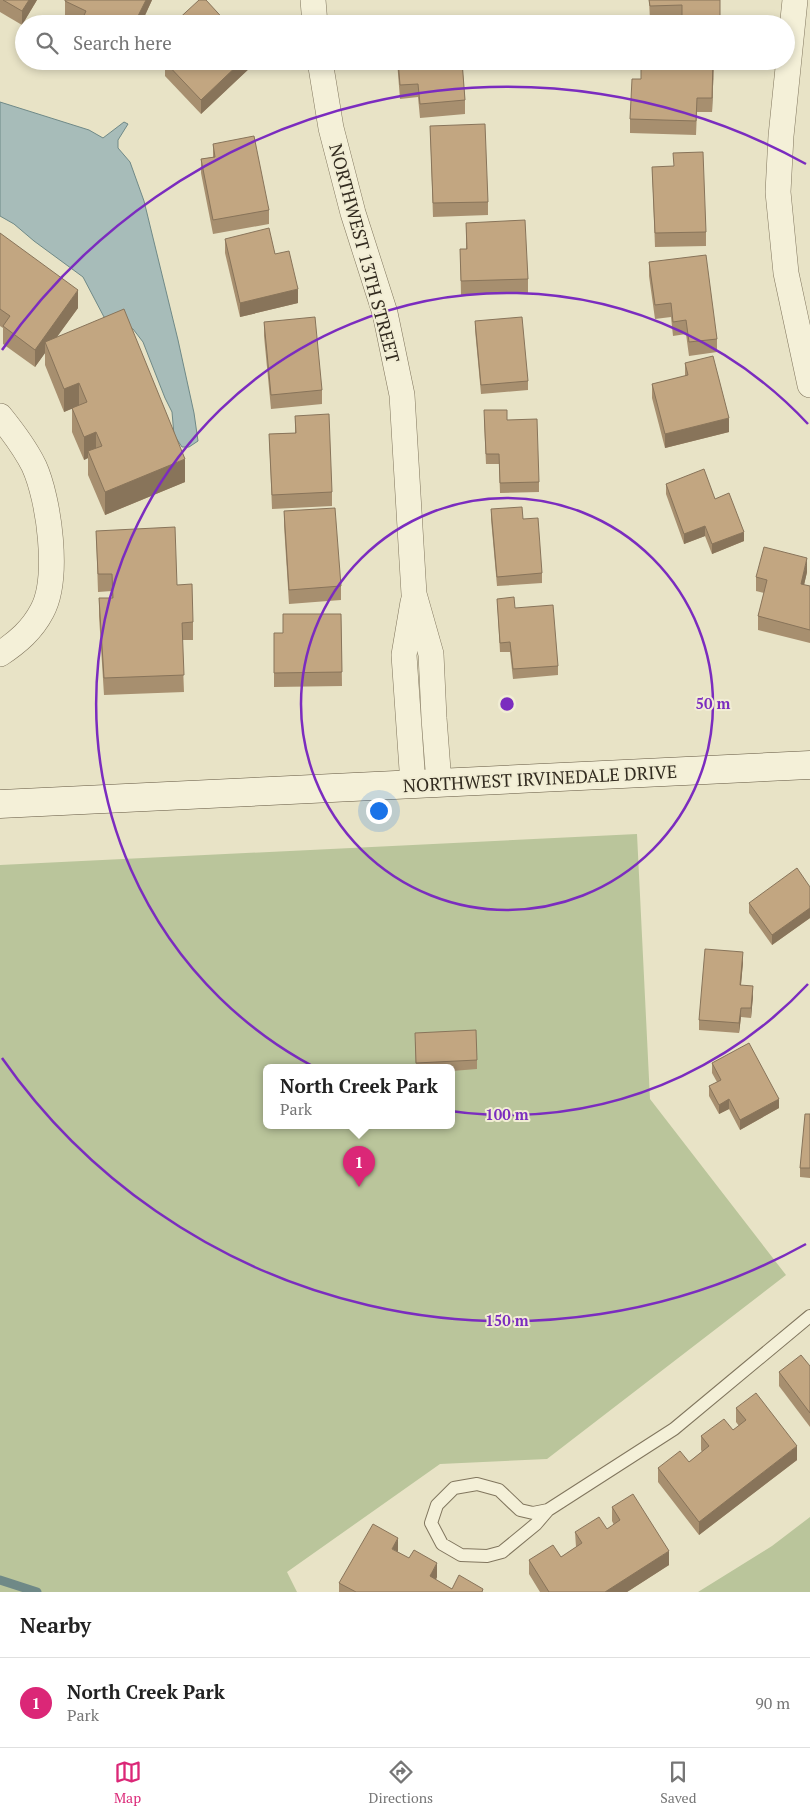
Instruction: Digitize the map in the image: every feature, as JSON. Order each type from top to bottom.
[{"type":"main road","name":"NORTHWEST IRVINEDALE DRIVE","points":[[0,804],[810,765]]},
{"type":"street","points":[[313,0],[314,15]]},
{"type":"street","points":[[793,15],[794,0]]},
{"type":"street","name":"NORTHWEST 13TH STREET","points":[[321,70],[331,128],[353,213],[385,313],[402,395],[414,594],[404,655],[426,784]]},
{"type":"street","points":[[787,70],[778,192],[786,273],[810,385]]},
{"type":"street","points":[[0,416],[17,436],[34,467],[45,500],[50,533],[52,567],[50,588],[43,610],[30,630],[0,654]]},
{"type":"lane","points":[[548,1510],[533,1513],[520,1510],[499,1490],[477,1484],[454,1488],[437,1505],[431,1523],[442,1544],[461,1555],[487,1556],[502,1552],[536,1524],[548,1510],[674,1429],[810,1316]]},
{"type":"green space","points":[[637,834],[650,1099],[786,1275],[547,1459],[440,1464],[287,1572],[297,1592],[0,1592],[0,865]]},
{"type":"green space","points":[[810,1517],[810,1592],[698,1592],[772,1546]]},
{"type":"shaded area","points":[[0,102],[89,130],[103,138],[124,122],[128,124],[118,140],[118,148],[130,162],[144,201],[178,340],[194,413],[198,441],[189,447],[182,447],[174,435],[172,412],[143,342],[133,329],[104,317],[83,277],[14,224],[0,216]]},
{"type":"building","points":[[3,0],[29,0],[22,11]]},
{"type":"building","points":[[146,0],[138,15],[84,15],[86,11],[65,1]]},
{"type":"building","points":[[199,0],[206,0],[220,15],[183,15]]},
{"type":"building","points":[[649,0],[720,0],[720,15],[682,15],[682,5],[650,6]]},
{"type":"building","points":[[173,70],[233,70],[201,100]]},
{"type":"building","points":[[399,70],[463,70],[465,100],[420,104],[418,84],[400,85]]},
{"type":"building","points":[[641,70],[713,70],[712,98],[697,98],[696,121],[630,119],[632,79],[641,79]]},
{"type":"building","points":[[485,124],[488,202],[433,203],[430,126]]},
{"type":"building","points":[[254,136],[269,210],[213,220],[201,159],[215,157],[213,144]]},
{"type":"building","points":[[703,152],[706,232],[655,233],[652,167],[674,166],[673,153]]},
{"type":"building","points":[[525,220],[528,279],[461,281],[460,249],[467,249],[466,223]]},
{"type":"building","points":[[269,228],[275,254],[289,251],[298,289],[240,303],[225,239]]},
{"type":"building","points":[[0,233],[78,290],[35,350],[3,326],[10,316],[0,309]]},
{"type":"building","points":[[706,255],[717,339],[689,342],[686,320],[673,322],[671,303],[655,305],[649,262]]},
{"type":"building","points":[[124,309],[185,459],[105,492],[88,451],[102,446],[96,432],[84,437],[72,408],[87,402],[79,383],[64,389],[45,342]]},
{"type":"building","points":[[315,317],[322,390],[271,395],[264,322]]},
{"type":"building","points":[[522,317],[528,381],[481,385],[475,321]]},
{"type":"building","points":[[713,356],[729,418],[665,434],[652,384],[688,375],[685,363]]},
{"type":"building","points":[[484,410],[507,410],[507,420],[537,419],[539,482],[500,483],[499,454],[486,454]]},
{"type":"building","points":[[329,414],[332,492],[272,495],[269,434],[296,433],[295,416]]},
{"type":"building","points":[[704,469],[715,499],[729,493],[744,532],[712,544],[705,526],[684,534],[666,484]]},
{"type":"building","points":[[522,507],[523,519],[538,518],[542,573],[497,577],[491,509]]},
{"type":"building","points":[[335,508],[341,586],[289,590],[284,511]]},
{"type":"building","points":[[175,527],[177,585],[192,584],[193,622],[182,623],[184,675],[104,678],[99,598],[113,598],[112,574],[98,574],[96,531]]},
{"type":"building","points":[[764,547],[807,558],[801,584],[810,586],[810,630],[758,616],[767,580],[756,577]]},
{"type":"building","points":[[514,597],[515,608],[553,605],[558,666],[513,669],[510,642],[500,643],[497,599]]},
{"type":"building","points":[[283,614],[341,614],[342,672],[274,673],[274,633],[283,633]]},
{"type":"building","points":[[797,868],[810,887],[810,908],[772,935],[749,903]]},
{"type":"building","points":[[705,949],[743,952],[740,985],[753,986],[751,1008],[741,1008],[739,1023],[699,1020]]},
{"type":"building","points":[[476,1030],[477,1060],[416,1063],[415,1033]]},
{"type":"building","points":[[749,1043],[779,1099],[740,1120],[729,1099],[719,1105],[709,1086],[721,1080],[712,1063]]},
{"type":"building","points":[[805,1114],[810,1114],[810,1168],[800,1168]]},
{"type":"building","points":[[801,1355],[810,1366],[810,1413],[779,1372]]},
{"type":"building","points":[[756,1393],[797,1446],[699,1522],[658,1468],[680,1451],[689,1462],[709,1446],[701,1436],[724,1419],[733,1430],[746,1420],[736,1408]]},
{"type":"building","points":[[633,1494],[669,1551],[605,1592],[549,1592],[529,1560],[553,1545],[561,1557],[582,1543],[575,1532],[599,1517],[607,1529],[620,1520],[612,1507]]},
{"type":"building","points":[[373,1524],[398,1538],[392,1549],[409,1558],[414,1550],[437,1563],[430,1576],[452,1589],[459,1575],[483,1589],[482,1592],[356,1592],[339,1583]]},
{"type":"waterway","points":[[0,1580],[37,1592]]},
{"type":"place","name":"North Creek Park","points":[[359,1187]]}]
